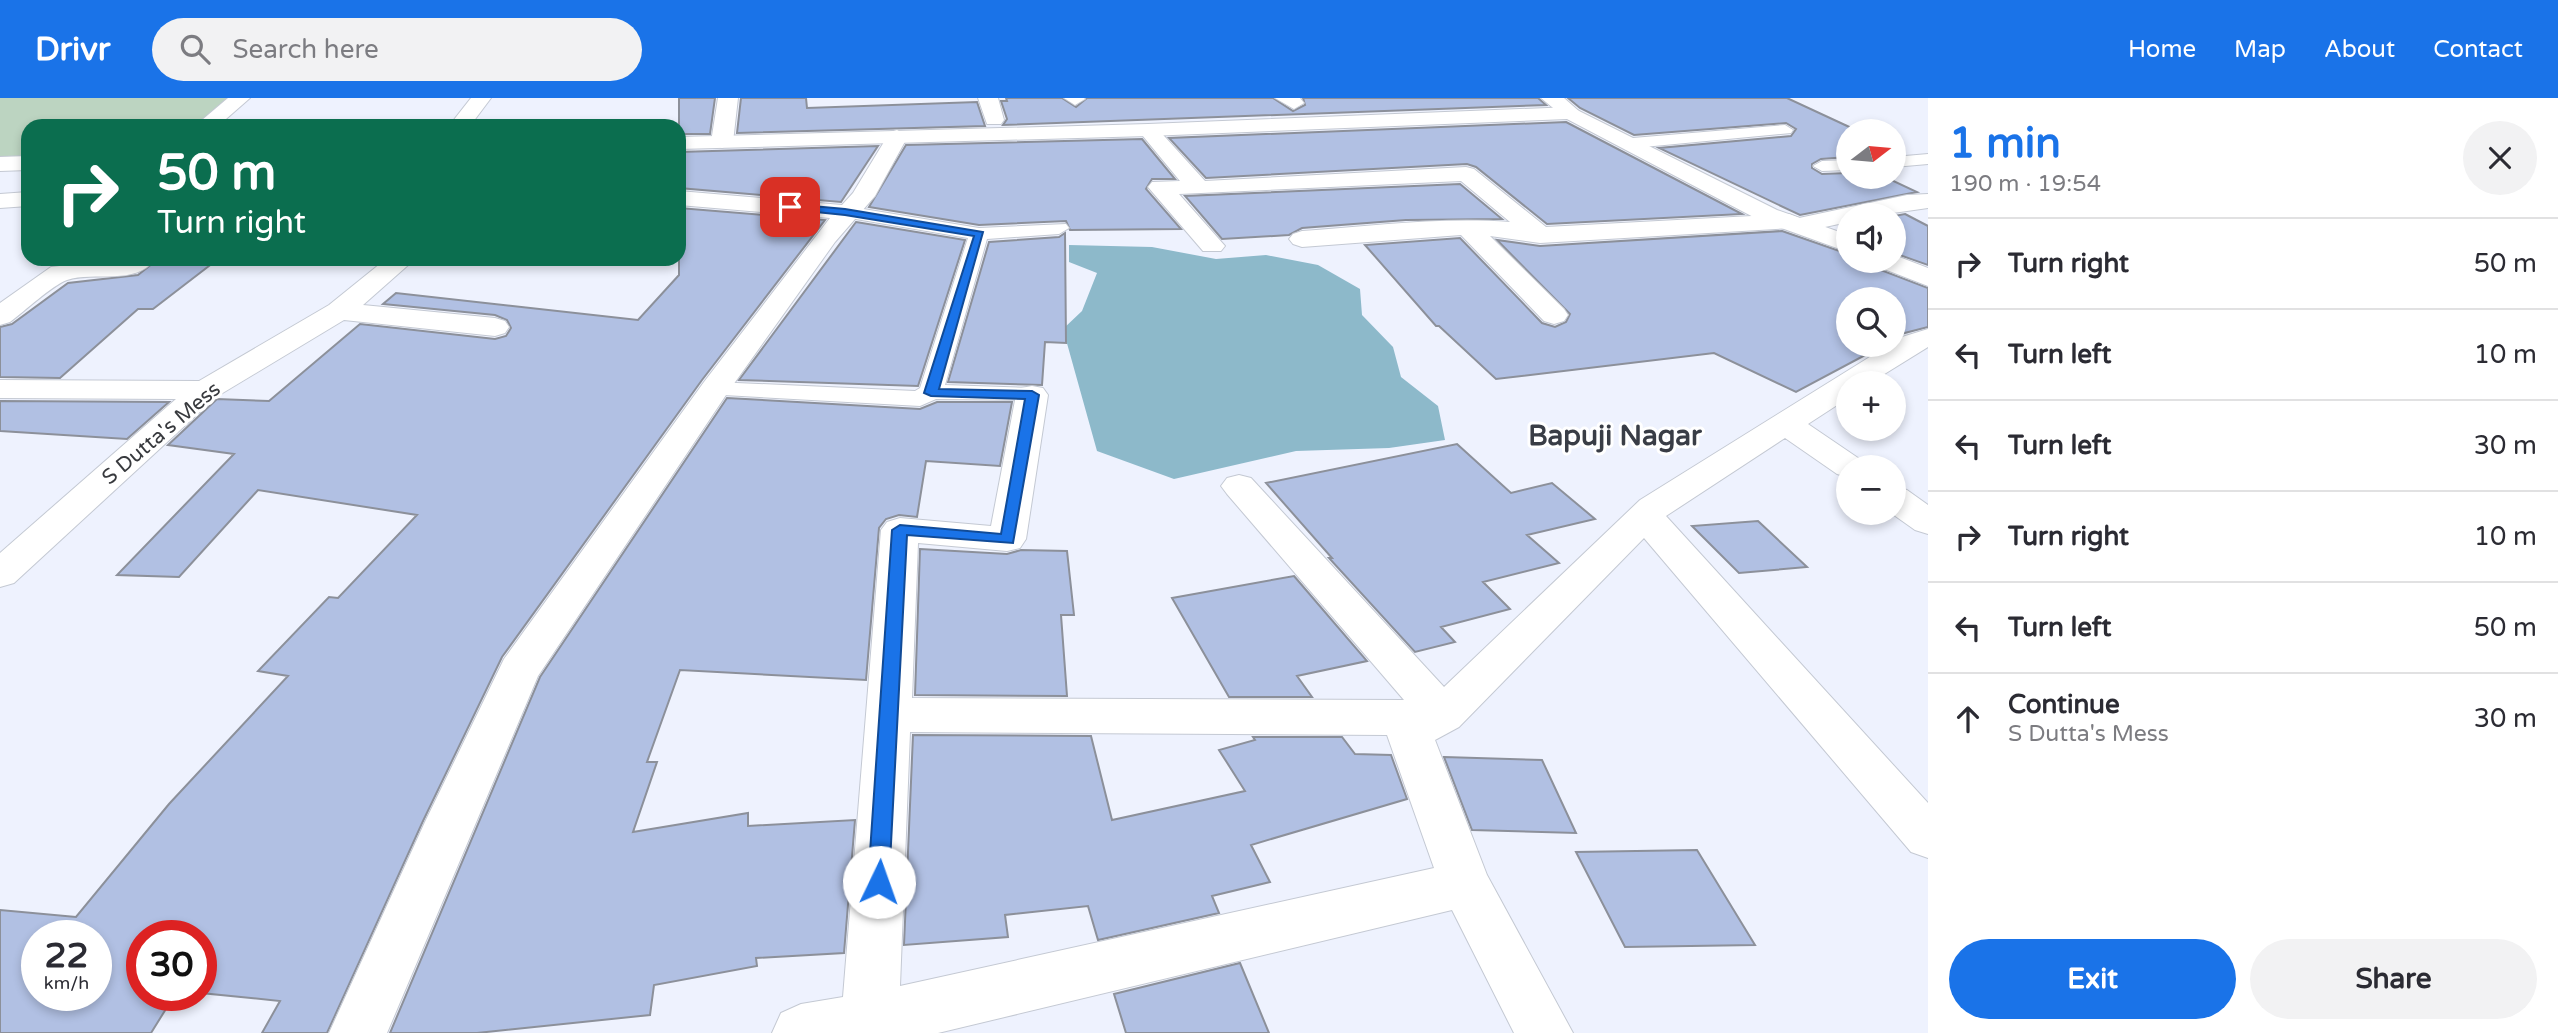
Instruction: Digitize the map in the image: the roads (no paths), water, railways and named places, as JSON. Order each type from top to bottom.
[{"type":"street","points":[[214,119],[240,98]]},
{"type":"street","points":[[465,119],[481,98]]},
{"type":"street","points":[[722,142],[728,98]]},
{"type":"street","points":[[988,98],[995,120]]},
{"type":"street","points":[[1388,98],[1418,117]]},
{"type":"street","points":[[1551,98],[1571,113],[1768,215],[1836,239]]},
{"type":"street","points":[[686,143],[1148,130],[1418,117],[1571,113]]},
{"type":"street","points":[[1148,130],[1199,188]]},
{"type":"street","points":[[358,1033],[449,822],[519,670],[715,389],[845,212],[863,196],[897,136]]},
{"type":"street","points":[[0,164],[21,163]]},
{"type":"street","points":[[1212,246],[1160,187],[1199,188],[1466,174],[1541,235]]},
{"type":"street","points":[[686,199],[845,212]]},
{"type":"street","points":[[0,201],[21,200]]},
{"type":"street","points":[[1302,239],[1468,228],[1508,228],[1541,235],[1795,223],[1907,202],[1928,201]]},
{"type":"street","points":[[1468,228],[1554,315]]},
{"type":"street","points":[[0,316],[12,300],[60,273],[127,266]]},
{"type":"street","name":"S Dutta's Mess","points":[[0,574],[205,390],[338,311],[393,266]]},
{"type":"street","points":[[1906,269],[1928,278]]},
{"type":"street","points":[[338,311],[495,327]]},
{"type":"street","points":[[1868,371],[1912,343],[1928,338]]},
{"type":"street","points":[[0,389],[205,390]]},
{"type":"street","points":[[1544,1033],[1465,884],[1409,733],[1439,717],[1645,516],[1836,392]]},
{"type":"street","points":[[870,1021],[900,530],[1007,539],[1032,395]]},
{"type":"street","points":[[1786,423],[1836,458]]},
{"type":"street","points":[[1239,486],[1439,717]]},
{"type":"street","points":[[1906,506],[1928,522]]},
{"type":"street","points":[[1645,516],[1928,837]]},
{"type":"street","points":[[889,715],[1439,717]]},
{"type":"street","points":[[801,1033],[870,1021],[1465,884]]},
{"type":"lane","points":[[1633,143],[1785,130]]},
{"type":"lane","points":[[1906,161],[1928,159]]},
{"type":"lane","points":[[1822,166],[1836,165]]},
{"type":"lane","points":[[845,212],[898,223],[979,234],[1059,228]]},
{"type":"lane","points":[[931,393],[979,234]]},
{"type":"lane","points":[[715,389],[920,399],[931,393],[1032,395]]},
{"type":"water","points":[[1069,245],[1152,247],[1216,259],[1266,255],[1318,265],[1360,289],[1362,315],[1393,347],[1401,377],[1438,406],[1445,440],[1389,448],[1296,451],[1174,479],[1097,451],[1063,329],[1082,311],[1097,273],[1069,262]]},
{"type":"district","name":"Bapuji Nagar","points":[[1615,435]]}]
